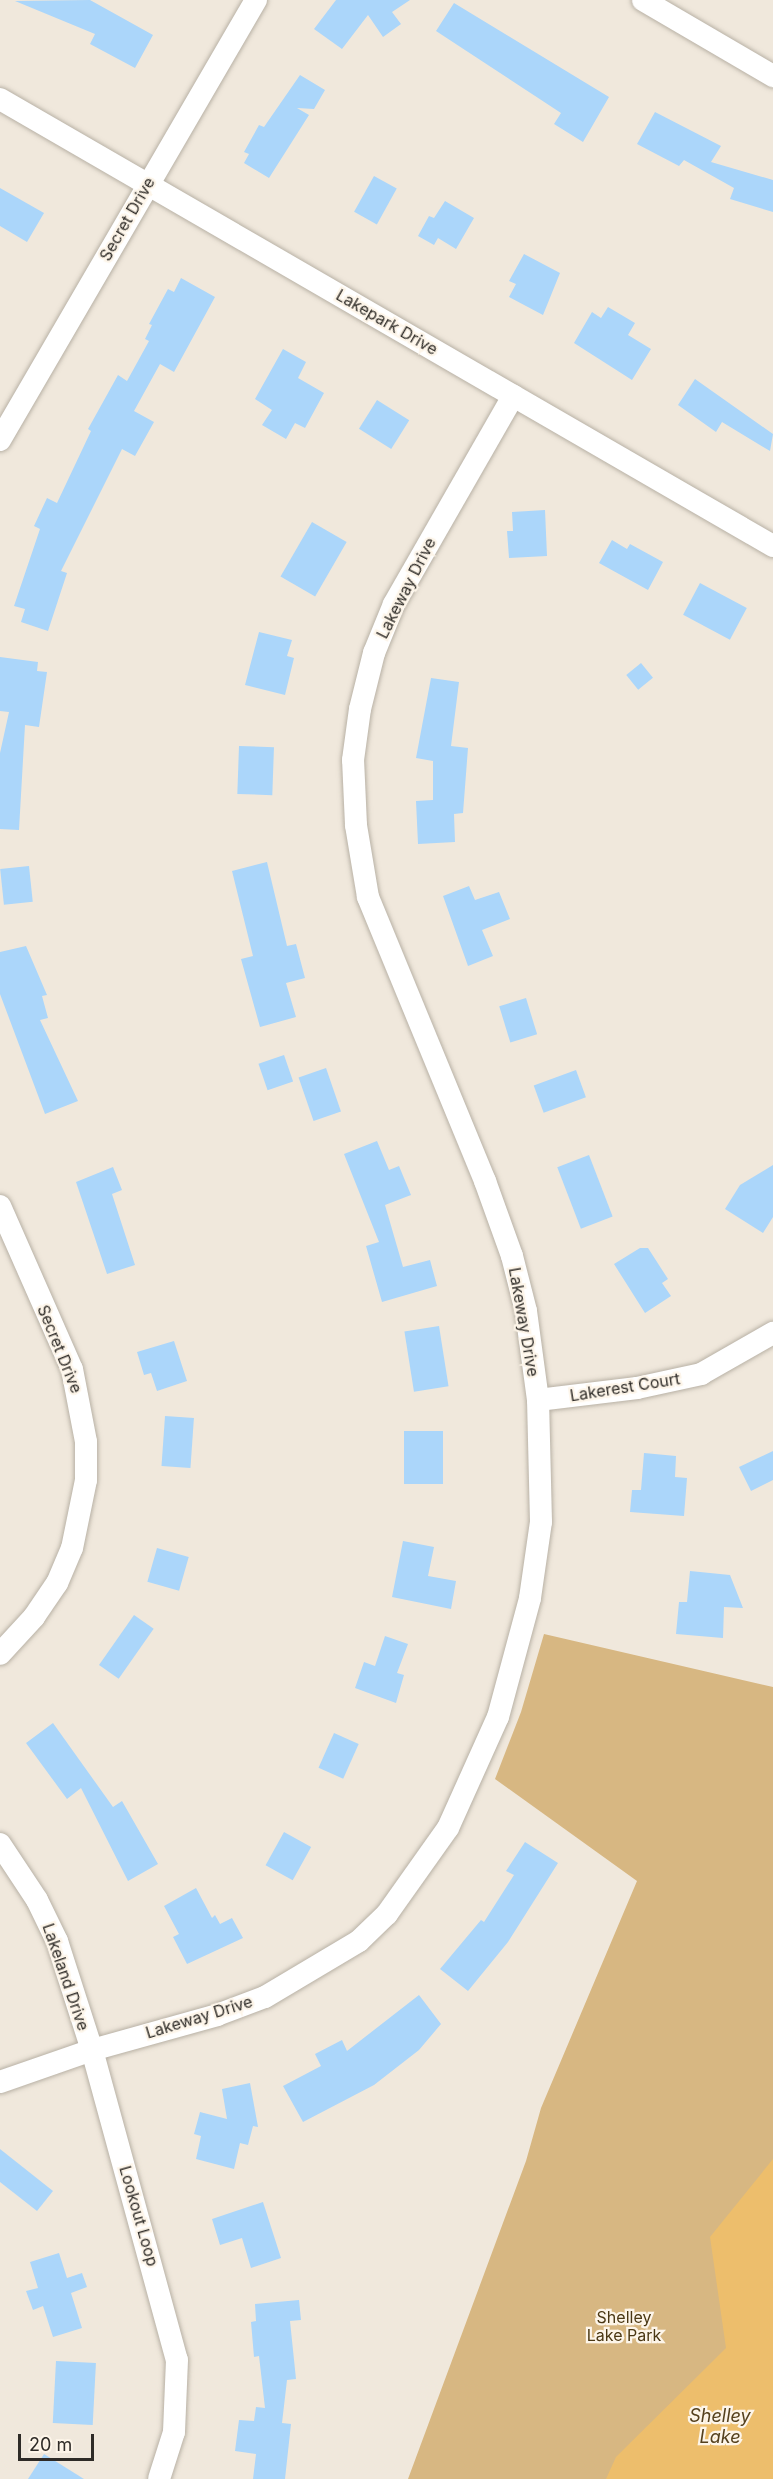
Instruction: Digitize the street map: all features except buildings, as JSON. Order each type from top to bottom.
[{"type":"street","name":"Secret Drive","points":[[0,440],[148,182],[256,0]]},
{"type":"street","points":[[643,0],[773,76]]},
{"type":"street","name":"Lakepark Drive","points":[[0,99],[148,182],[773,546]]},
{"type":"street","name":"Lakeway Drive","points":[[92,2050],[217,2015],[293,1983],[359,1941],[387,1914],[426,1863],[448,1828],[498,1717],[519,1644],[541,1522],[538,1400],[526,1311],[512,1256],[467,1136],[368,897],[356,825],[353,760],[360,709],[374,653],[394,604],[513,396]]},
{"type":"street","name":"Secret Drive","points":[[0,1206],[72,1369],[81,1403],[86,1461],[81,1512],[57,1583],[34,1617],[0,1654]]},
{"type":"street","name":"Lakerest Court","points":[[538,1400],[637,1388],[701,1374],[773,1333]]},
{"type":"street","name":"Lakeland Drive","points":[[0,1844],[37,1900],[57,1941],[92,2050]]},
{"type":"street","points":[[0,2082],[92,2050]]},
{"type":"street","name":"Lookout Loop","points":[[92,2050],[177,2360],[174,2432],[159,2479]]},
{"type":"green space","name":"Shelley Lake Park","points":[[544,1634],[773,1687],[773,2479],[408,2479],[526,2161],[541,2108],[637,1881],[495,1779],[521,1712]]},
{"type":"water","name":"Shelley Lake","points":[[773,2159],[773,2479],[606,2479],[616,2457],[726,2348],[710,2237]]}]
